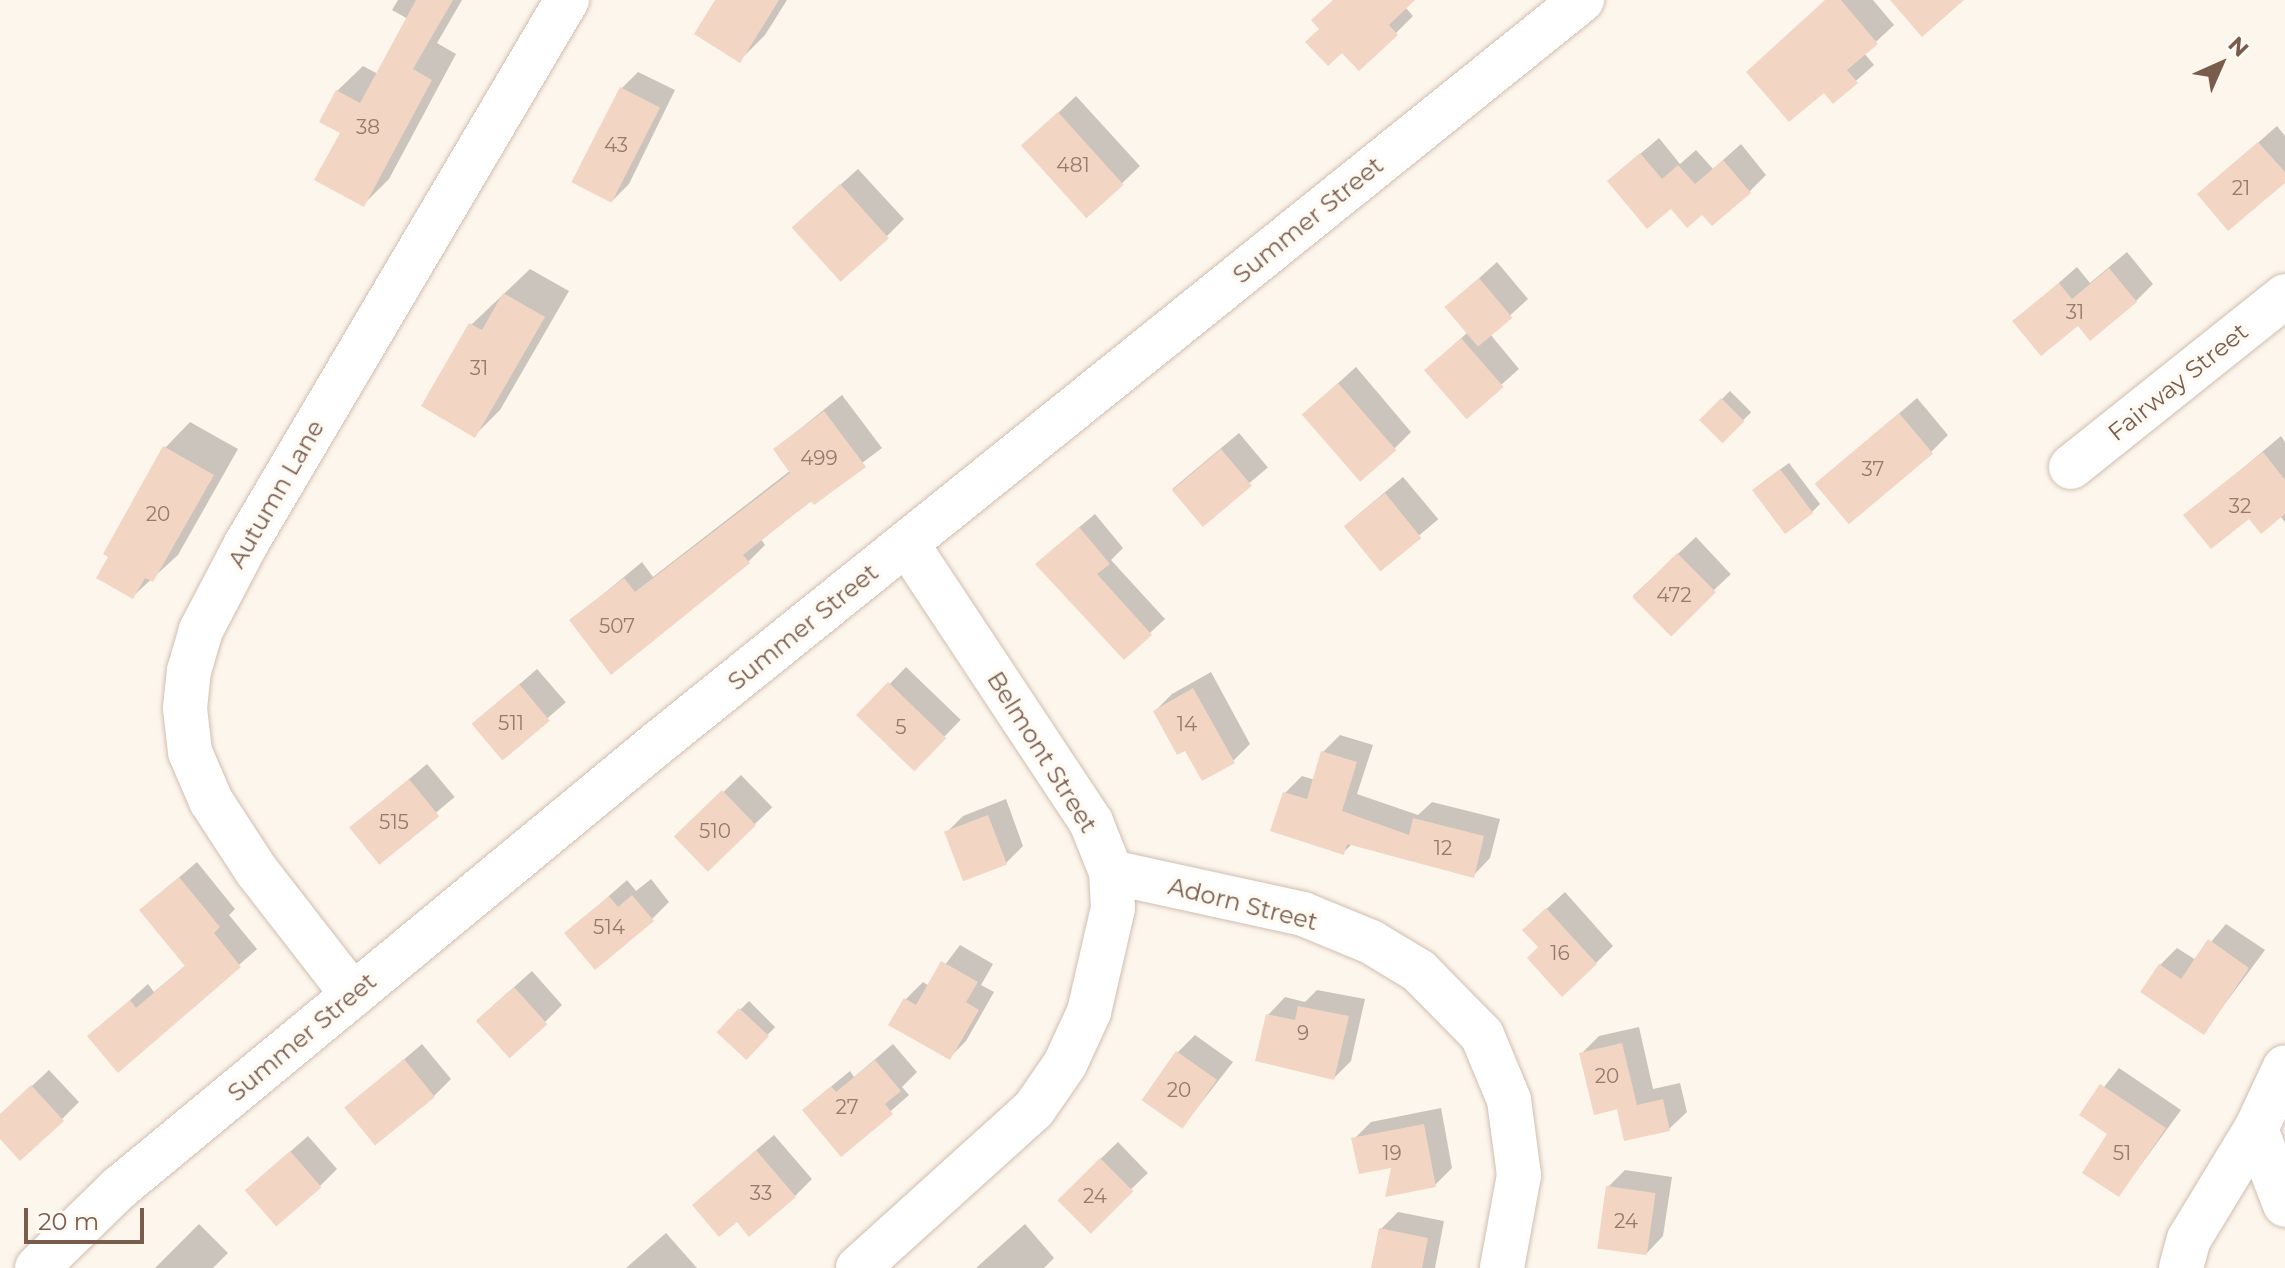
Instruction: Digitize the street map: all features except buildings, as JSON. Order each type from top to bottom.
[{"type":"street","name":"Autumn Lane","points":[[353,995],[256,870],[211,801],[190,752],[185,708],[189,671],[201,630],[246,544],[567,0]]},
{"type":"street","name":"Summer Street","points":[[37,1268],[119,1188],[353,995],[1582,0]]},
{"type":"street","name":"Fairway Street","points":[[2071,467],[2285,296]]},
{"type":"street","name":"Belmont Street","points":[[858,1268],[993,1151],[1034,1109],[1065,1064],[1089,1012],[1106,952],[1113,908],[1111,872],[1091,822],[907,544]]},
{"type":"street","name":"Adorn Street","points":[[1111,872],[1303,914],[1371,942],[1419,971],[1482,1035],[1509,1100],[1519,1175],[1502,1268]]},
{"type":"street","points":[[2181,1268],[2189,1239],[2256,1129],[2285,1067]]},
{"type":"street","points":[[2256,1129],[2285,1205]]}]
